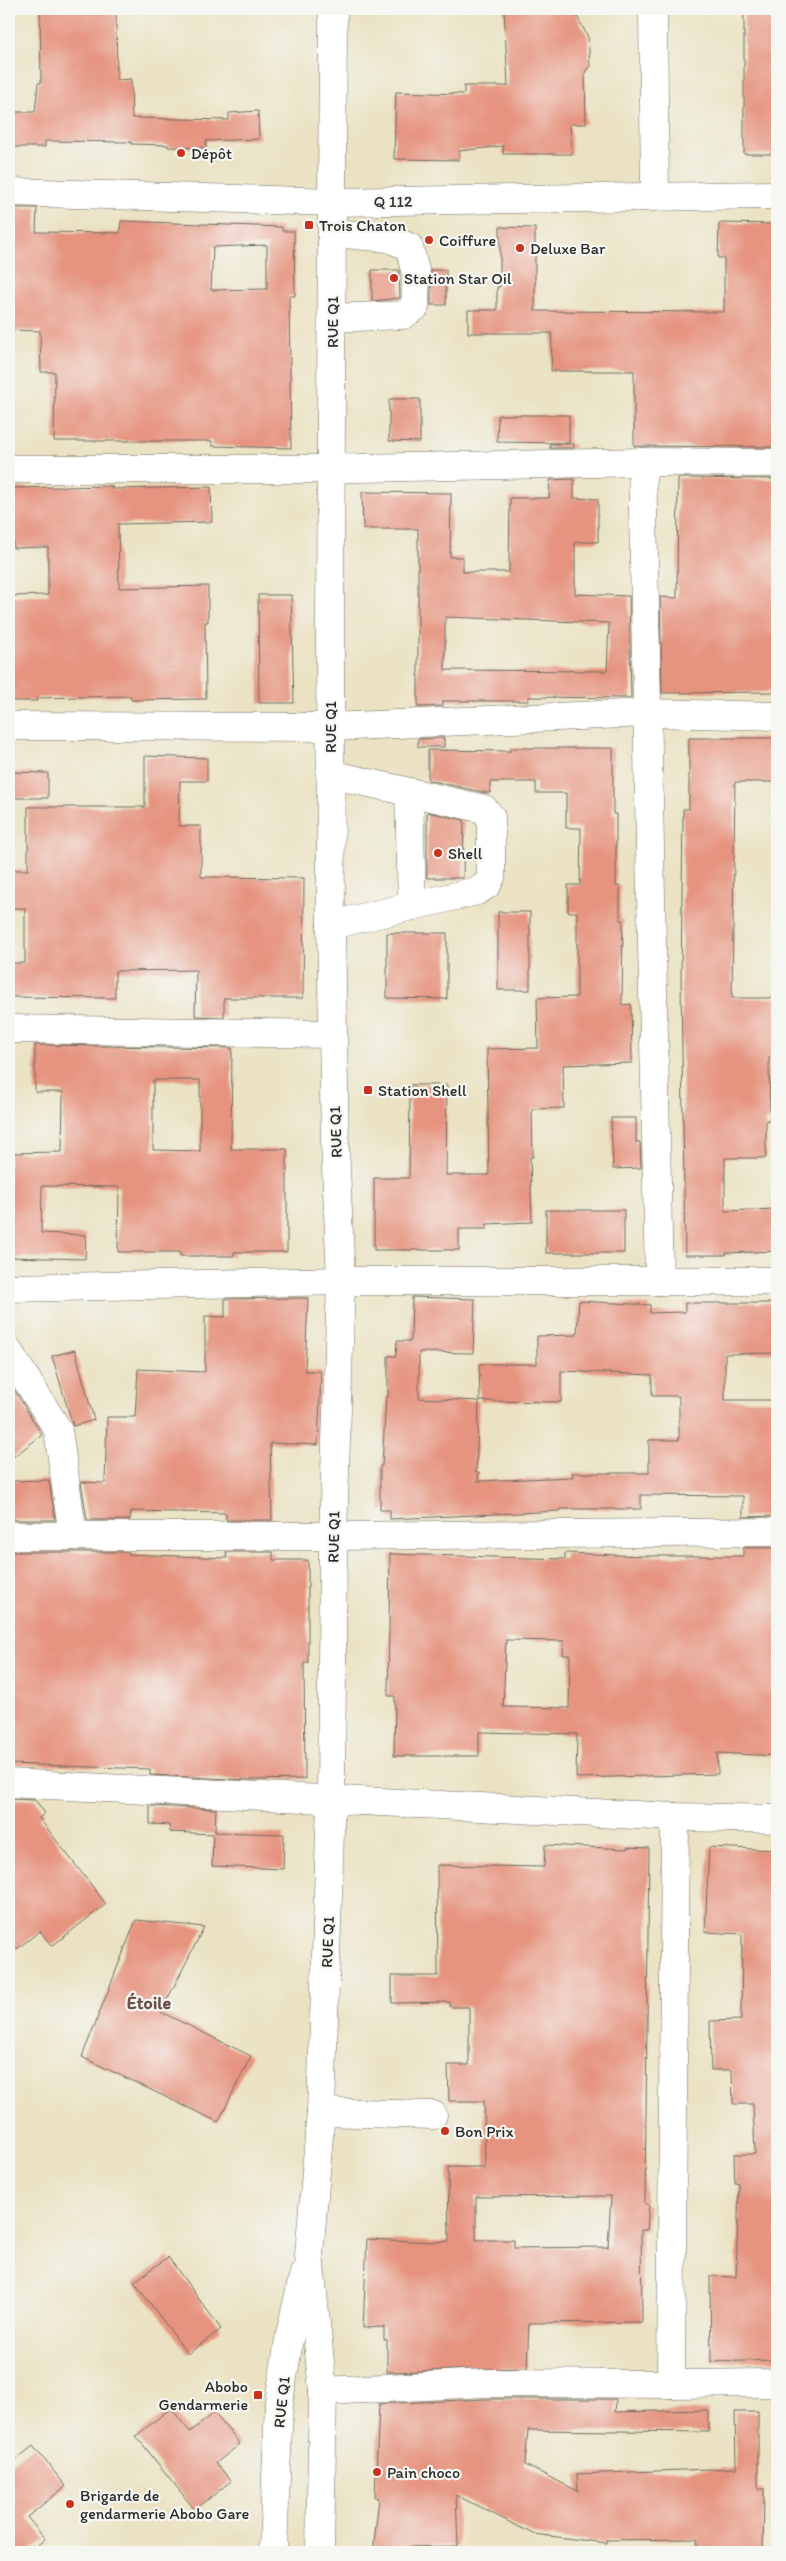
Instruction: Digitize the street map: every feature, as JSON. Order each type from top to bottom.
[{"type":"street","name":"RUE Q1","points":[[273,2552],[279,2402],[290,2334],[309,2255],[321,2112],[331,1800],[332,1536],[340,1281],[332,1034],[330,774],[333,9]]},
{"type":"street","points":[[653,9],[655,196]]},
{"type":"street","name":"Q 112","points":[[9,192],[333,202],[777,195]]},
{"type":"street","points":[[332,318],[403,315],[415,307],[416,274],[409,247],[388,238],[333,233]]},
{"type":"street","points":[[642,462],[659,1281]]},
{"type":"street","points":[[9,469],[331,469],[642,462],[777,462]]},
{"type":"street","points":[[9,726],[330,726],[646,713],[777,716]]},
{"type":"street","points":[[330,774],[484,809],[492,817],[491,878],[487,885],[478,891],[331,925]]},
{"type":"street","points":[[409,792],[412,906]]},
{"type":"street","points":[[9,1029],[332,1034]]},
{"type":"street","points":[[9,1288],[340,1281],[777,1281]]},
{"type":"street","points":[[9,1352],[58,1430],[73,1536]]},
{"type":"street","points":[[9,1536],[332,1536],[777,1532]]},
{"type":"street","points":[[9,1783],[675,1817],[777,1819]]},
{"type":"street","points":[[671,2384],[675,1817]]},
{"type":"street","points":[[321,2112],[433,2115]]},
{"type":"street","name":"RUE Q1","points":[[309,2255],[322,2391],[320,2552]]},
{"type":"street","points":[[322,2391],[485,2383],[777,2383]]},
{"type":"building","points":[[40,9],[116,9],[117,80],[131,79],[132,118],[229,120],[229,113],[258,111],[259,139],[206,141],[206,148],[168,147],[168,145],[131,144],[131,142],[45,141],[45,147],[9,147],[9,112],[35,112],[38,83],[41,83]]},
{"type":"building","points":[[504,9],[573,9],[588,37],[590,66],[585,72],[586,124],[570,124],[572,154],[503,154],[503,146],[459,151],[459,160],[394,159],[396,92],[464,94],[464,86],[508,86]]},
{"type":"building","points":[[777,11],[777,154],[744,154],[744,12]]},
{"type":"building","points":[[9,208],[37,208],[36,232],[120,233],[121,221],[282,227],[282,231],[294,231],[295,296],[289,296],[291,448],[212,446],[212,441],[54,441],[55,372],[41,372],[40,331],[9,330]],"holes":[[[267,245],[267,289],[211,290],[213,247]]]},
{"type":"building","points":[[719,223],[777,224],[777,447],[634,446],[634,371],[551,371],[552,333],[468,333],[468,310],[497,310],[497,287],[500,287],[500,227],[535,228],[535,311],[724,312],[724,258],[718,258]]},
{"type":"building","points":[[372,270],[399,270],[400,298],[372,301]]},
{"type":"building","points":[[431,270],[446,270],[446,305],[431,305]]},
{"type":"building","points":[[389,399],[420,399],[420,442],[389,441]]},
{"type":"building","points":[[498,415],[569,415],[569,443],[497,442]]},
{"type":"building","points":[[550,444],[574,444],[574,448],[550,448]]},
{"type":"building","points":[[678,478],[777,479],[777,692],[662,693],[660,597],[677,598]]},
{"type":"building","points":[[574,479],[574,498],[598,499],[598,542],[575,542],[575,594],[629,596],[631,698],[528,697],[528,701],[443,701],[443,706],[418,707],[418,529],[363,529],[362,492],[451,493],[450,557],[463,557],[463,572],[509,572],[510,498],[549,498],[550,480]],"holes":[[[445,617],[609,623],[607,671],[445,670]]]},
{"type":"building","points":[[112,486],[112,489],[211,487],[212,522],[118,524],[119,588],[208,586],[208,622],[205,622],[206,699],[131,700],[131,696],[36,698],[37,701],[9,701],[9,596],[48,595],[48,547],[13,548],[11,488]]},
{"type":"building","points":[[258,595],[291,595],[294,703],[259,703]]},
{"type":"building","points":[[444,738],[444,747],[418,747],[418,739]]},
{"type":"building","points":[[689,738],[777,738],[777,782],[735,782],[732,998],[777,998],[777,1057],[769,1057],[770,1120],[766,1120],[766,1158],[725,1158],[725,1211],[777,1209],[777,1251],[726,1253],[726,1255],[685,1255],[681,982],[683,809],[689,809]]},
{"type":"building","points":[[511,748],[613,748],[613,814],[616,814],[616,886],[620,886],[620,920],[623,920],[622,1005],[631,1004],[632,1063],[563,1065],[564,1108],[532,1109],[533,1157],[530,1157],[532,1222],[487,1224],[487,1229],[459,1229],[459,1250],[374,1250],[374,1178],[409,1178],[410,1085],[447,1085],[446,1175],[489,1175],[487,1049],[538,1048],[537,998],[577,997],[577,912],[568,912],[568,885],[580,885],[581,828],[566,828],[566,793],[536,793],[536,782],[490,782],[490,793],[486,793],[428,780],[428,750],[511,751]]},
{"type":"building","points":[[145,756],[207,758],[207,781],[180,781],[179,826],[201,826],[201,877],[304,878],[303,998],[224,998],[224,1017],[195,1016],[196,970],[115,971],[115,998],[9,997],[9,963],[25,963],[25,908],[9,908],[9,870],[28,870],[28,807],[145,807]]},
{"type":"building","points":[[9,772],[48,773],[48,798],[9,798]]},
{"type":"building","name":"Shell","points":[[427,812],[464,820],[463,878],[427,878]]},
{"type":"building","points":[[498,912],[530,912],[530,990],[498,990]]},
{"type":"building","points":[[387,933],[447,933],[447,999],[387,998]]},
{"type":"building","points":[[35,1045],[232,1048],[231,1149],[287,1149],[287,1252],[234,1252],[234,1256],[180,1256],[180,1252],[118,1252],[119,1187],[42,1186],[41,1233],[86,1235],[85,1259],[9,1257],[9,1153],[62,1152],[63,1092],[35,1092]],"holes":[[[153,1080],[200,1080],[200,1151],[153,1150]]]},
{"type":"building","points":[[611,1118],[636,1118],[636,1142],[640,1142],[641,1168],[613,1169]]},
{"type":"building","points":[[546,1210],[624,1210],[624,1253],[546,1253]]},
{"type":"building","points":[[412,1297],[475,1299],[473,1353],[419,1352],[419,1398],[479,1401],[476,1472],[479,1472],[478,1481],[573,1477],[572,1473],[649,1473],[649,1440],[679,1440],[679,1396],[652,1396],[652,1375],[561,1371],[561,1402],[480,1401],[479,1364],[537,1364],[537,1336],[577,1335],[579,1301],[650,1305],[650,1313],[685,1312],[685,1303],[777,1303],[777,1353],[725,1354],[725,1400],[777,1400],[777,1516],[743,1517],[743,1496],[641,1495],[641,1509],[560,1509],[560,1511],[390,1519],[390,1510],[380,1510],[380,1466],[382,1466],[386,1397],[388,1397],[388,1356],[396,1356],[397,1341],[411,1341]]},
{"type":"building","points":[[308,1298],[305,1371],[321,1371],[318,1445],[270,1443],[272,1520],[226,1520],[226,1513],[131,1511],[130,1520],[87,1520],[81,1482],[105,1483],[107,1417],[135,1417],[138,1369],[205,1372],[205,1316],[225,1317],[225,1299]]},
{"type":"building","points":[[75,1350],[94,1420],[73,1426],[52,1356]]},
{"type":"building","points":[[9,1381],[42,1435],[9,1460]]},
{"type":"building","points":[[49,1480],[55,1520],[9,1520],[9,1481]]},
{"type":"building","points":[[743,1548],[777,1548],[777,1756],[717,1753],[718,1774],[576,1778],[577,1734],[479,1732],[479,1756],[394,1756],[395,1696],[388,1696],[390,1554],[565,1559],[565,1553],[643,1556],[743,1556]],"holes":[[[506,1640],[564,1641],[563,1655],[570,1655],[569,1708],[503,1707]]]},
{"type":"building","points":[[9,1552],[129,1552],[129,1554],[227,1558],[226,1552],[273,1552],[273,1560],[308,1560],[308,1663],[304,1663],[305,1779],[248,1780],[150,1775],[150,1769],[9,1764]]},
{"type":"building","points":[[9,1799],[35,1800],[45,1813],[39,1818],[106,1904],[52,1946],[40,1931],[9,1955]]},
{"type":"building","points":[[150,1806],[216,1809],[215,1832],[284,1834],[283,1869],[212,1866],[213,1834],[170,1832],[169,1825],[150,1824]]},
{"type":"building","points":[[545,1845],[627,1849],[627,1847],[649,1848],[645,2204],[649,2205],[647,2230],[641,2230],[642,2322],[529,2323],[527,2368],[387,2372],[387,2340],[384,2340],[384,2327],[363,2328],[367,2239],[449,2241],[448,2167],[485,2167],[484,2101],[449,2101],[448,2065],[469,2065],[469,2007],[450,2007],[450,2002],[392,2003],[392,1976],[438,1976],[437,1865],[544,1867]],"holes":[[[611,2196],[608,2247],[514,2248],[514,2240],[476,2240],[476,2197]]]},
{"type":"building","points":[[709,1847],[777,1850],[777,2360],[711,2362],[710,2276],[736,2277],[739,2184],[735,2183],[734,2154],[755,2154],[753,2104],[733,2104],[732,2070],[711,2070],[710,2021],[741,2020],[742,1934],[705,1932]]},
{"type":"building","points":[[136,1920],[204,1927],[161,2012],[251,2056],[218,2122],[82,2057]]},
{"type":"building","points":[[168,2257],[221,2329],[188,2354],[134,2282]]},
{"type":"building","points":[[485,2399],[616,2399],[615,2412],[708,2410],[708,2432],[528,2430],[525,2465],[578,2491],[577,2474],[736,2468],[735,2412],[758,2412],[758,2489],[764,2489],[763,2552],[697,2551],[697,2539],[606,2540],[606,2543],[533,2534],[456,2495],[458,2546],[407,2547],[406,2552],[373,2552],[379,2498],[375,2497],[379,2404]]},
{"type":"building","points":[[171,2408],[190,2432],[214,2413],[240,2444],[216,2463],[231,2481],[195,2510],[136,2436]]},
{"type":"building","points":[[33,2446],[66,2486],[27,2517],[45,2539],[29,2552],[9,2552],[9,2465]]},
{"type":"place","name":"Dépôt","points":[[181,153]]},
{"type":"place","name":"Trois Chaton","points":[[309,225]]},
{"type":"place","name":"Coiffure","points":[[429,240]]},
{"type":"place","name":"Deluxe Bar","points":[[520,248]]},
{"type":"place","name":"Station Star Oil","points":[[394,278]]},
{"type":"place","name":"Shell","points":[[438,853]]},
{"type":"place","name":"Station Shell","points":[[368,1090]]},
{"type":"place","name":"Bon Prix","points":[[445,2131]]},
{"type":"place","name":"Abobo Gendarmerie","points":[[258,2395]]},
{"type":"place","name":"Pain choco","points":[[377,2472]]},
{"type":"place","name":"Brigarde de gendarmerie Abobo Gare","points":[[70,2504]]},
{"type":"district","name":"Étoile","points":[[149,2003]]}]
